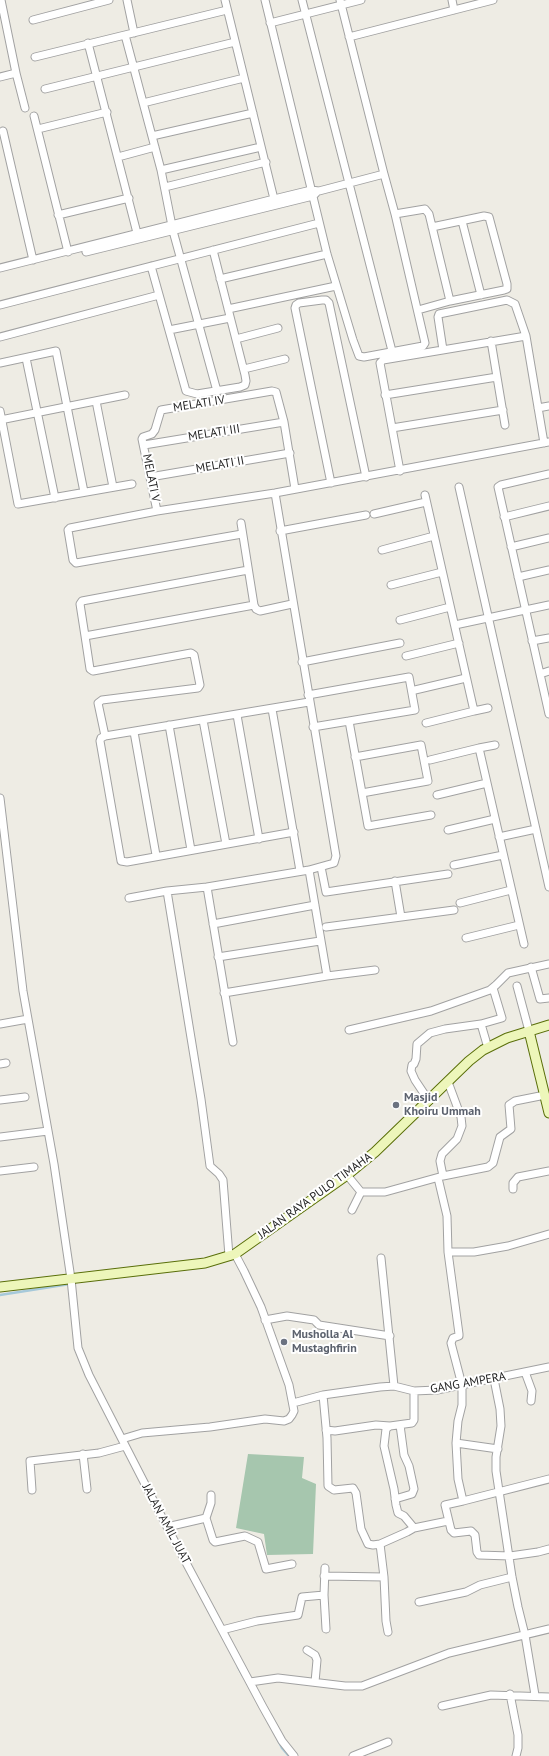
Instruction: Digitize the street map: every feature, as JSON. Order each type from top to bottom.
[{"type":"street","points":[[1,0],[25,108]]},
{"type":"street","points":[[33,20],[109,0]]},
{"type":"street","points":[[127,0],[134,33]]},
{"type":"street","points":[[225,0],[274,199]]},
{"type":"street","points":[[265,0],[327,254],[353,340],[359,356],[364,357],[423,346],[425,343],[395,214],[341,2]]},
{"type":"street","points":[[302,0],[304,13],[392,351]]},
{"type":"street","points":[[270,23],[341,2],[361,0]]},
{"type":"street","points":[[452,0],[454,10]]},
{"type":"street","points":[[349,36],[493,0]]},
{"type":"street","points":[[35,57],[227,10]]},
{"type":"street","points":[[125,35],[132,67],[156,147],[172,228],[217,390]]},
{"type":"street","points":[[45,89],[235,42]]},
{"type":"street","points":[[88,43],[137,233]]},
{"type":"street","points":[[0,77],[16,73]]},
{"type":"street","points":[[143,103],[244,78]]},
{"type":"street","points":[[38,129],[107,112]]},
{"type":"street","points":[[152,136],[253,113]]},
{"type":"street","points":[[34,116],[68,252]]},
{"type":"street","points":[[3,131],[33,260]]},
{"type":"street","points":[[118,157],[156,147]]},
{"type":"street","points":[[161,170],[261,147]]},
{"type":"street","points":[[165,187],[266,162]]},
{"type":"street","points":[[0,273],[384,174]]},
{"type":"street","points":[[0,268],[68,252],[137,233],[172,228],[274,199],[312,193]]},
{"type":"street","points":[[58,215],[129,198]]},
{"type":"street","points":[[395,214],[425,209],[429,214],[450,301]]},
{"type":"street","points":[[418,310],[450,301],[507,289],[491,220],[489,217],[484,216],[432,227]]},
{"type":"street","points":[[462,221],[481,294]]},
{"type":"street","points":[[0,305],[319,223]]},
{"type":"street","points":[[151,266],[186,391],[197,394],[245,385],[246,381],[244,369],[213,250]]},
{"type":"street","points":[[220,279],[327,254]]},
{"type":"street","points":[[228,309],[336,286]]},
{"type":"street","points":[[0,337],[159,295]]},
{"type":"street","points":[[331,483],[295,308],[299,303],[326,300],[329,303],[366,477]]},
{"type":"street","points":[[242,534],[74,562],[69,528],[157,511],[274,493],[400,471],[547,443],[538,408],[526,336],[515,304],[507,300],[439,314],[438,317],[443,350]]},
{"type":"street","points":[[170,330],[230,318]]},
{"type":"street","points":[[236,339],[278,328]]},
{"type":"street","points":[[400,471],[380,365],[383,360],[526,336]]},
{"type":"street","points":[[491,342],[505,425]]},
{"type":"street","points":[[0,362],[56,351],[84,492]]},
{"type":"street","points":[[26,358],[55,498]]},
{"type":"street","points":[[244,369],[285,359]]},
{"type":"street","points":[[385,395],[497,377]]},
{"type":"street","name":"MELATI IV","points":[[144,445],[143,437],[152,434],[155,430],[159,412],[163,410],[272,391],[276,392],[278,397],[284,422]]},
{"type":"street","points":[[1,419],[125,395]]},
{"type":"street","points":[[96,401],[113,487]]},
{"type":"street","points":[[538,408],[549,406]]},
{"type":"street","points":[[392,428],[503,410]]},
{"type":"street","points":[[0,411],[18,504],[132,484]]},
{"type":"street","points":[[284,422],[295,489]]},
{"type":"street","name":"MELATI III","points":[[144,445],[284,422]]},
{"type":"street","name":"MELATI V","points":[[144,445],[157,511]]},
{"type":"street","name":"MELATI II","points":[[150,477],[290,453]]},
{"type":"street","points":[[549,474],[499,486],[504,517],[532,641],[548,703],[549,714]]},
{"type":"street","points":[[459,487],[549,887]]},
{"type":"street","points":[[129,898],[309,870],[334,863],[336,856],[274,493]]},
{"type":"street","points":[[280,531],[370,514],[425,499],[474,712]]},
{"type":"street","points":[[504,517],[549,506]]},
{"type":"street","points":[[241,523],[254,605],[256,609],[260,611],[292,604]]},
{"type":"street","points":[[382,550],[434,536]]},
{"type":"street","points":[[511,547],[549,538]]},
{"type":"street","points":[[105,736],[98,703],[102,700],[198,688],[200,685],[194,655],[191,653],[92,670],[90,669],[80,604],[82,601],[248,570]]},
{"type":"street","points":[[518,577],[549,570]]},
{"type":"street","points":[[391,584],[442,572]]},
{"type":"street","points":[[454,625],[549,604]]},
{"type":"street","points":[[85,636],[254,605]]},
{"type":"street","points":[[400,620],[450,608]]},
{"type":"street","points":[[532,641],[549,638]]},
{"type":"street","points":[[302,662],[400,643]]},
{"type":"street","points":[[406,656],[459,643]]},
{"type":"street","points":[[540,674],[549,671]]},
{"type":"street","points":[[294,832],[156,855],[126,862],[121,861],[100,738],[169,725],[272,709],[308,698],[409,677],[415,710],[313,727]]},
{"type":"street","points":[[415,690],[466,678]]},
{"type":"street","points":[[426,723],[488,708]]},
{"type":"street","points":[[272,709],[300,871]]},
{"type":"street","points":[[237,714],[259,839]]},
{"type":"street","points":[[203,720],[226,844]]},
{"type":"street","points":[[349,721],[368,826],[432,815]]},
{"type":"street","points":[[169,725],[191,850]]},
{"type":"street","points":[[134,732],[156,855]]},
{"type":"street","points":[[355,756],[421,745],[428,781],[362,793]]},
{"type":"street","points":[[430,760],[495,745]]},
{"type":"street","points":[[479,748],[524,944]]},
{"type":"street","points":[[437,795],[487,783]]},
{"type":"street","name":"JALAN AMIL JUAT","points":[[0,798],[20,964],[71,1279],[78,1348],[82,1361],[167,1527],[282,1741],[294,1756]]},
{"type":"street","points":[[448,830],[495,819]]},
{"type":"street","points":[[499,837],[536,829]]},
{"type":"street","points":[[454,866],[503,855]]},
{"type":"street","points":[[321,867],[326,892],[448,874]]},
{"type":"street","points":[[309,870],[327,976]]},
{"type":"street","points":[[395,882],[401,917]]},
{"type":"street","points":[[207,887],[233,1042]]},
{"type":"street","points":[[460,903],[511,890]]},
{"type":"street","points":[[122,1439],[142,1433],[210,1427],[265,1419],[284,1421],[289,1419],[294,1411],[289,1385],[266,1320],[244,1271],[234,1257],[223,1180],[210,1166],[201,1099],[167,892]]},
{"type":"street","points":[[213,924],[315,905]]},
{"type":"street","points":[[326,927],[454,910]]},
{"type":"street","points":[[466,938],[519,925]]},
{"type":"street","points":[[218,957],[320,941]]},
{"type":"street","points":[[349,1030],[431,1011],[493,988],[508,973],[549,964]]},
{"type":"street","points":[[531,967],[540,999],[549,998]]},
{"type":"street","points":[[224,993],[327,976],[375,970]]},
{"type":"street","points":[[517,986],[549,1113]]},
{"type":"street","points":[[429,1101],[415,1080],[411,1071],[412,1065],[415,1062],[417,1044],[430,1033],[445,1028],[481,1024],[502,1018],[493,988]]},
{"type":"street","points":[[0,1024],[28,1019]]},
{"type":"street","points":[[481,1024],[488,1048]]},
{"type":"street","name":"JALAN RAYA PULO TIMAHA","points":[[0,1287],[206,1263],[234,1257],[349,1177],[429,1101],[449,1085],[469,1061],[488,1048],[507,1038],[549,1025]]},
{"type":"street","points":[[449,1085],[456,1099],[462,1126],[457,1139],[442,1154],[440,1161],[440,1177],[447,1216],[448,1252],[459,1334],[459,1336],[454,1338],[451,1343],[462,1385],[462,1405],[458,1421],[456,1444],[458,1479],[463,1501]]},
{"type":"street","points":[[349,1177],[359,1190],[385,1192],[440,1177],[491,1166],[500,1137],[510,1129],[509,1105],[515,1101],[545,1095]]},
{"type":"street","points":[[0,1100],[25,1097]]},
{"type":"street","points":[[0,1137],[48,1131]]},
{"type":"street","points":[[0,1171],[34,1167]]},
{"type":"street","points":[[514,1190],[513,1183],[518,1178],[549,1171]]},
{"type":"street","points":[[352,1210],[359,1190]]},
{"type":"street","points":[[448,1252],[474,1252],[508,1246],[549,1234]]},
{"type":"street","points":[[381,1258],[394,1386]]},
{"type":"street","points":[[266,1320],[287,1316],[314,1320],[319,1325],[390,1336]]},
{"type":"street","name":"GANG AMPERA","points":[[293,1403],[322,1395],[394,1386],[414,1391],[437,1390],[549,1367]]},
{"type":"street","points":[[525,1372],[532,1391],[531,1401]]},
{"type":"street","points":[[494,1378],[500,1409],[501,1426],[496,1472],[512,1577],[525,1635],[535,1695]]},
{"type":"street","points":[[326,1430],[335,1431],[376,1425],[390,1426],[412,1423],[414,1420],[414,1391]]},
{"type":"street","points":[[322,1395],[326,1430],[328,1486],[334,1490],[354,1488],[361,1529],[368,1544],[380,1544],[414,1528],[448,1521]]},
{"type":"street","points":[[395,1499],[412,1494],[414,1489],[409,1466],[404,1455],[400,1425]]},
{"type":"street","points":[[390,1426],[386,1429],[384,1446],[398,1512],[404,1516],[414,1528]]},
{"type":"street","points":[[456,1444],[498,1449]]},
{"type":"street","points":[[32,1490],[30,1461],[99,1452],[125,1446]]},
{"type":"street","points":[[83,1454],[87,1489]]},
{"type":"street","points":[[549,1479],[445,1505],[448,1521],[454,1533],[471,1531],[475,1535],[477,1552],[480,1554],[510,1556],[549,1549]]},
{"type":"street","points":[[211,1495],[211,1503],[206,1518],[215,1542],[245,1536],[258,1542],[266,1569],[292,1564]]},
{"type":"street","points":[[167,1527],[206,1518]]},
{"type":"street","points":[[380,1544],[384,1577],[384,1604],[388,1632]]},
{"type":"street","points":[[325,1568],[324,1595],[326,1629]]},
{"type":"street","points":[[324,1576],[384,1577]]},
{"type":"street","points":[[419,1602],[466,1592],[480,1585],[512,1577]]},
{"type":"street","points":[[222,1630],[257,1621],[298,1615],[302,1597],[324,1595]]},
{"type":"street","points":[[250,1682],[278,1678],[345,1686],[362,1686],[450,1653],[549,1629]]},
{"type":"street","points":[[307,1650],[315,1655],[317,1660],[315,1682]]},
{"type":"street","points":[[510,1694],[518,1735],[518,1748],[516,1756]]},
{"type":"street","points":[[442,1706],[478,1697],[510,1694],[549,1696]]},
{"type":"street","points":[[353,1756],[388,1742]]},
{"type":"green space","points":[[248,1454],[304,1457],[302,1478],[316,1484],[313,1554],[267,1555],[264,1534],[236,1528]]},
{"type":"waterway","points":[[0,1295],[70,1284]]},
{"type":"waterway","points":[[238,1667],[243,1676]]},
{"type":"waterway","points":[[278,1740],[282,1748],[289,1756]]},
{"type":"place","name":"Masjid Khoiru Ummah","points":[[396,1105]]},
{"type":"place","name":"Musholla Al Mustaghfirin","points":[[284,1342]]}]
